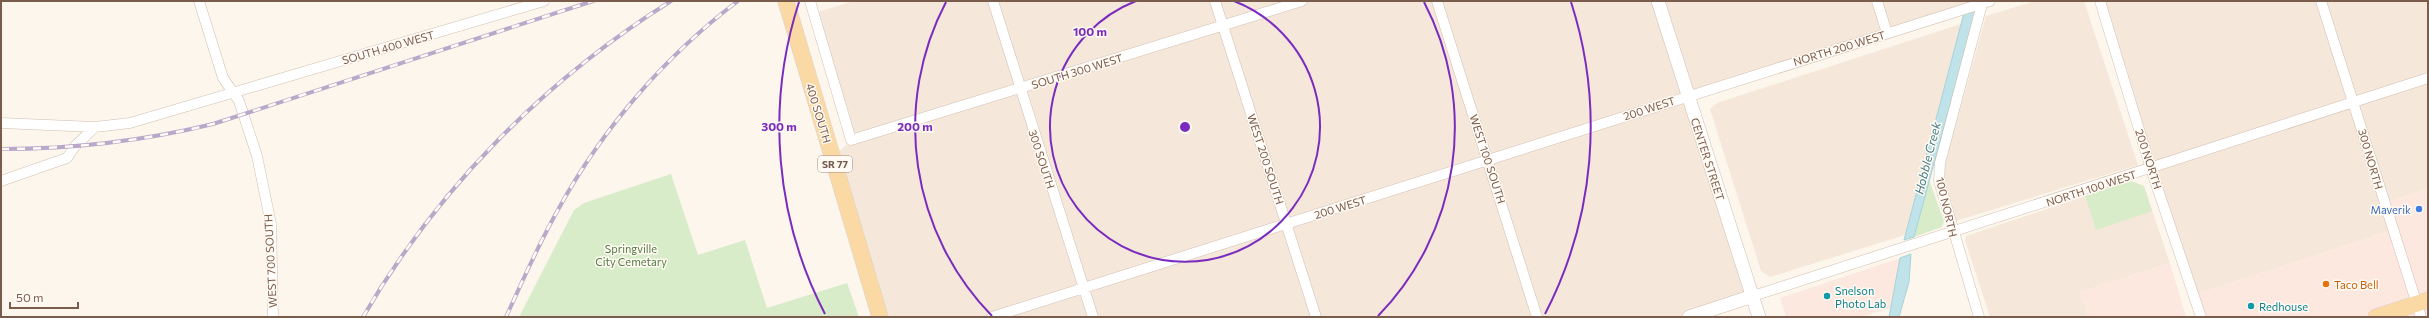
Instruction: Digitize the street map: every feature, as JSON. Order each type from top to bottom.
[{"type":"main road","name":"400 SOUTH","points":[[787,6],[880,317]]},
{"type":"main road","points":[[2376,317],[2422,307]]},
{"type":"street","name":"WEST 700 SOUTH","points":[[199,1],[223,78],[232,94],[239,101],[257,156],[270,224],[273,317]]},
{"type":"street","name":"SOUTH 400 WEST","points":[[1,123],[95,127],[130,123],[544,1]]},
{"type":"street","name":"SOUTH 300 WEST","points":[[810,1],[851,140],[1302,1]]},
{"type":"street","name":"300 SOUTH","points":[[993,1],[1093,317]]},
{"type":"street","name":"WEST 200 SOUTH","points":[[1215,1],[1316,317]]},
{"type":"street","name":"WEST 100 SOUTH","points":[[1437,1],[1538,317]]},
{"type":"street","name":"CENTER STREET","points":[[1658,1],[1759,317]]},
{"type":"street","points":[[1877,1],[1887,33]]},
{"type":"street","name":"200 NORTH","points":[[2100,1],[2151,168],[2201,317]]},
{"type":"street","name":"300 NORTH","points":[[2321,1],[2422,307]]},
{"type":"street","name":"NORTH 200 WEST","points":[[1688,95],[1986,2]]},
{"type":"street","name":"100 NORTH","points":[[1979,317],[1953,233],[1939,181],[1940,163],[1986,2]]},
{"type":"street","name":"NORTH 100 WEST","points":[[1753,296],[1953,233],[2428,78]]},
{"type":"street","name":"200 WEST","points":[[992,317],[1688,95]]},
{"type":"street","points":[[1,181],[67,158],[75,146],[95,127]]},
{"type":"street","points":[[1689,317],[1753,296]]},
{"type":"shaded area","points":[[854,1],[1988,1],[1688,95],[1753,296],[1689,317],[880,317],[833,158],[851,140],[814,13]]},
{"type":"shaded area","points":[[2035,1],[2084,1],[2138,165],[1956,221],[1942,175],[1986,16]]},
{"type":"shaded area","points":[[2100,1],[2428,1],[2428,189],[2384,203],[2393,230],[2194,295]]},
{"type":"shaded area","points":[[1961,24],[1905,235],[1770,277],[1761,271],[1710,109],[1717,103]]},
{"type":"shaded area","points":[[2131,181],[2144,186],[2170,263],[2080,292],[2088,317],[1990,317],[1965,240],[1966,236]]},
{"type":"shaded area","points":[[2428,189],[2428,317],[2201,317],[2194,295],[2393,230],[2384,203]]},
{"type":"shaded area","points":[[1900,258],[1890,308],[1861,317],[1786,317],[1780,298]]},
{"type":"shaded area","points":[[2170,263],[2186,317],[2088,317],[2080,292]]},
{"type":"green space","name":"Springville City Cemetary","points":[[671,174],[698,255],[745,240],[767,308],[847,283],[859,317],[519,317],[574,210],[584,203]]},
{"type":"green space","points":[[1929,180],[1944,221],[1942,227],[1914,237]]},
{"type":"green space","points":[[2131,181],[2144,186],[2152,211],[2096,230],[2085,196]]},
{"type":"water","name":"Hobble Creek","points":[[1976,9],[1914,237],[1904,240],[1964,13]]},
{"type":"water","points":[[1911,254],[1909,282],[1899,317],[1889,317],[1900,258]]},
{"type":"railway","points":[[1,149],[28,149],[108,143],[160,135],[213,124],[593,1]]},
{"type":"railway","points":[[363,317],[425,224],[460,181],[498,140],[538,102],[580,66],[625,32],[671,1]]},
{"type":"railway","points":[[506,317],[531,262],[552,221],[576,178],[595,150],[638,95],[661,70],[685,45],[738,1]]},
{"type":"place","name":"Maverik","points":[[2419,209]]},
{"type":"place","name":"Taco Bell","points":[[2326,284]]},
{"type":"place","name":"Snelson Photo Lab","points":[[1827,296]]},
{"type":"place","name":"Redhouse","points":[[2251,306]]}]
